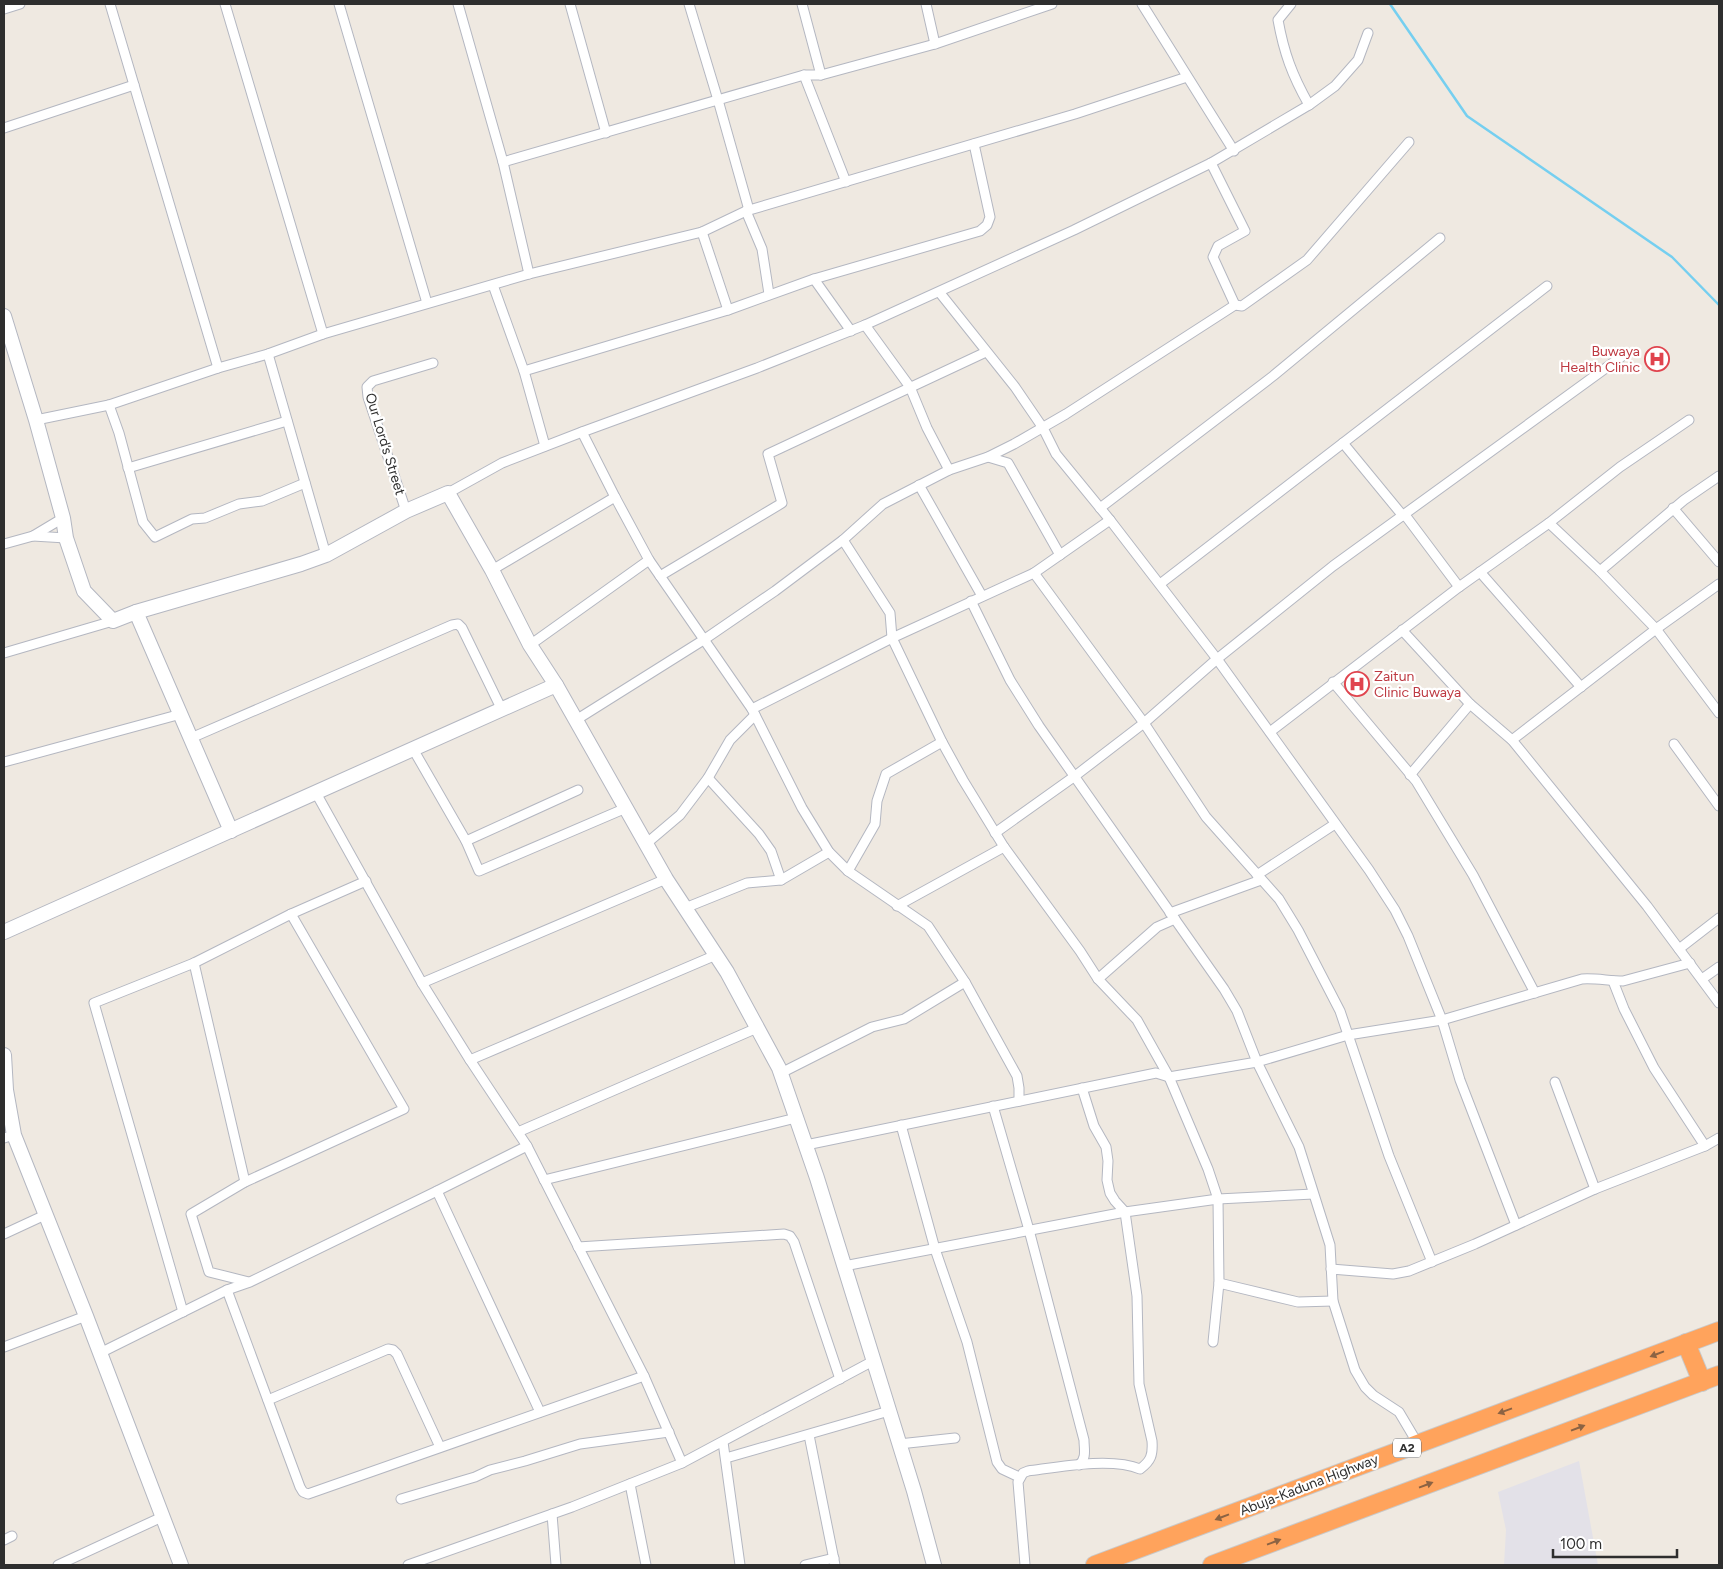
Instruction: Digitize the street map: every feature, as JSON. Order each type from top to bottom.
[{"type":"highway","name":"Abuja-Kaduna Highway","points":[[1095,1565],[1719,1331]]},
{"type":"highway","points":[[1686,1343],[1702,1382]]},
{"type":"highway","points":[[1212,1565],[1719,1375]]},
{"type":"street","points":[[4,9],[20,4]]},
{"type":"street","points":[[110,4],[218,368]]},
{"type":"street","points":[[225,4],[323,334]]},
{"type":"street","points":[[339,4],[427,303]]},
{"type":"street","points":[[458,4],[503,162],[528,274]]},
{"type":"street","points":[[570,4],[606,133]]},
{"type":"street","points":[[689,4],[718,100],[747,211],[762,249],[769,294]]},
{"type":"street","points":[[802,4],[821,75]]},
{"type":"street","points":[[926,4],[936,44]]},
{"type":"street","points":[[503,162],[804,75],[821,75],[936,44],[1052,4]]},
{"type":"street","points":[[1142,4],[1234,151]]},
{"type":"street","points":[[1291,4],[1278,20],[1284,53],[1297,84],[1309,105]]},
{"type":"street","points":[[4,653],[326,555],[406,511],[448,493],[502,463],[757,368],[865,326],[940,293],[1234,151],[1309,105],[1335,86],[1358,60],[1368,33]]},
{"type":"street","points":[[804,75],[846,182]]},
{"type":"street","points":[[36,420],[109,405],[218,368],[268,354],[323,334],[528,274],[702,232],[747,211],[1075,114],[1187,77]]},
{"type":"street","points":[[4,128],[134,85]]},
{"type":"street","points":[[576,720],[705,639],[775,591],[843,540],[883,504],[949,470],[988,457],[1014,444],[1043,428],[1235,305],[1242,306],[1307,260],[1409,142]]},
{"type":"street","points":[[524,371],[728,310],[814,279],[980,231],[987,224],[990,217],[974,144]]},
{"type":"street","points":[[1211,163],[1245,232],[1218,246],[1213,256],[1235,305]]},
{"type":"street","points":[[702,232],[728,310]]},
{"type":"street","points":[[1100,508],[1273,376],[1440,238]]},
{"type":"street","points":[[814,279],[851,331]]},
{"type":"street","points":[[493,285],[524,371],[545,446]]},
{"type":"street","points":[[1160,584],[1547,286]]},
{"type":"street","points":[[940,293],[1015,387],[1043,428],[1056,454],[1110,520],[1217,659],[1395,910],[1408,936],[1442,1020],[1460,1080],[1516,1224]]},
{"type":"street","points":[[4,316],[36,420],[63,518],[66,538],[84,591],[113,621]]},
{"type":"street","points":[[865,326],[910,387],[927,428],[949,470]]},
{"type":"street","points":[[660,576],[782,503],[768,454],[986,352]]},
{"type":"street","points":[[268,354],[326,555]]},
{"type":"street","points":[[995,833],[1075,776],[1144,723],[1217,659],[1333,566],[1621,357]]},
{"type":"street","name":"Our Lord’s Street","points":[[406,511],[368,397],[367,387],[372,382],[433,363]]},
{"type":"street","points":[[109,405],[119,433],[142,522],[155,537],[192,519],[205,518],[238,504],[262,501],[305,483]]},
{"type":"street","points":[[1270,732],[1333,682],[1459,587],[1549,523],[1620,467],[1689,420]]},
{"type":"street","points":[[128,468],[287,421]]},
{"type":"street","points":[[582,432],[650,560],[753,712],[802,808],[829,852],[848,871],[928,926],[966,982],[1017,1076],[1019,1101]]},
{"type":"street","points":[[1343,443],[1404,516],[1459,587]]},
{"type":"street","points":[[1008,463],[1014,444]]},
{"type":"street","points":[[988,457],[1008,463],[1060,555]]},
{"type":"street","points":[[1600,571],[1673,508],[1719,476]]},
{"type":"street","points":[[919,485],[982,596]]},
{"type":"street","points":[[448,493],[492,570],[530,645],[556,685],[647,843],[666,880],[716,955],[781,1073],[806,1145],[900,1444],[934,1565]]},
{"type":"street","points":[[492,570],[615,497]]},
{"type":"street","points":[[1673,508],[1719,562]]},
{"type":"street","points":[[4,544],[33,536],[63,518]]},
{"type":"street","points":[[647,843],[680,815],[708,778],[730,740],[753,712],[892,638],[1034,573],[1110,520]]},
{"type":"street","points":[[1549,523],[1600,571],[1656,629],[1719,713]]},
{"type":"street","points":[[33,536],[66,538]]},
{"type":"street","points":[[843,540],[890,614],[892,638],[942,742],[995,833],[1098,979],[1136,1020],[1169,1076],[1208,1169],[1218,1199],[1219,1283],[1213,1342]]},
{"type":"street","points":[[530,645],[650,560]]},
{"type":"street","points":[[1480,572],[1581,687]]},
{"type":"street","points":[[1034,573],[1144,723],[1206,817],[1279,899],[1298,930],[1340,1011],[1389,1156],[1432,1262]]},
{"type":"street","points":[[1512,740],[1656,629],[1719,584]]},
{"type":"street","points":[[971,601],[1010,680],[1039,726],[1224,989],[1238,1012],[1257,1062],[1298,1148],[1330,1245],[1333,1302],[1355,1370],[1373,1395],[1399,1412],[1418,1444]]},
{"type":"street","points":[[136,612],[231,831]]},
{"type":"street","points":[[191,738],[452,624],[458,624],[462,628],[502,710]]},
{"type":"street","points":[[1402,630],[1470,704],[1512,740],[1647,906],[1719,1003]]},
{"type":"street","points":[[1333,682],[1410,775],[1473,875],[1534,993]]},
{"type":"street","points":[[4,932],[556,685]]},
{"type":"street","points":[[1410,775],[1470,704]]},
{"type":"street","points":[[4,762],[181,714]]},
{"type":"street","points":[[848,871],[874,824],[877,801],[886,774],[942,742]]},
{"type":"street","points":[[1674,744],[1719,806]]},
{"type":"street","points":[[413,750],[466,841],[479,871],[626,808]]},
{"type":"street","points":[[708,778],[759,834],[771,851],[781,880]]},
{"type":"street","points":[[466,841],[578,790]]},
{"type":"street","points":[[316,793],[422,983],[527,1146],[644,1376],[682,1462]]},
{"type":"street","points":[[1098,979],[1157,927],[1173,916],[1259,878],[1335,824]]},
{"type":"street","points":[[897,906],[1004,847]]},
{"type":"street","points":[[685,908],[747,883],[781,880],[829,852]]},
{"type":"street","points":[[422,983],[666,880]]},
{"type":"street","points":[[183,1312],[94,1003],[194,963],[290,914],[366,881]]},
{"type":"street","points":[[250,1282],[210,1272],[192,1214],[245,1182],[404,1108],[290,914]]},
{"type":"street","points":[[1679,949],[1719,918]]},
{"type":"street","points":[[470,1060],[716,955]]},
{"type":"street","points":[[194,963],[245,1182]]},
{"type":"street","points":[[806,1145],[1156,1074],[1169,1076],[1257,1062],[1348,1035],[1442,1020],[1582,979],[1623,981],[1690,964]]},
{"type":"street","points":[[1702,979],[1719,967]]},
{"type":"street","points":[[1613,981],[1624,1009],[1654,1068],[1705,1146]]},
{"type":"street","points":[[781,1073],[872,1027],[904,1019],[966,982]]},
{"type":"street","points":[[518,1132],[757,1028]]},
{"type":"street","points":[[4,1055],[9,1136],[46,1215],[180,1565]]},
{"type":"street","points":[[1555,1082],[1595,1189]]},
{"type":"street","points":[[1025,1565],[1019,1477],[1028,1471],[1079,1465],[1129,1465],[1140,1469],[1151,1458],[1153,1451],[1139,1384],[1137,1296],[1125,1212],[1110,1193],[1107,1180],[1108,1161],[1106,1147],[1094,1126],[1082,1088]]},
{"type":"street","points":[[993,1106],[1029,1230],[1084,1440],[1085,1455],[1083,1462],[1079,1465]]},
{"type":"street","points":[[544,1180],[796,1118]]},
{"type":"street","points":[[901,1125],[936,1249],[967,1342],[997,1462],[1002,1469],[1019,1477]]},
{"type":"street","points":[[1331,1269],[1402,1273],[1432,1262],[1595,1189],[1705,1146],[1719,1138]]},
{"type":"street","points":[[100,1353],[227,1290],[250,1282],[437,1192],[527,1146]]},
{"type":"street","points":[[437,1192],[540,1412]]},
{"type":"street","points":[[844,1266],[1125,1212],[1218,1199],[1313,1194]]},
{"type":"street","points":[[4,1234],[46,1215]]},
{"type":"street","points":[[578,1247],[784,1234],[790,1236],[794,1242],[840,1379]]},
{"type":"street","points":[[1219,1283],[1298,1302],[1333,1302]]},
{"type":"street","points":[[227,1290],[300,1488],[308,1494],[644,1376]]},
{"type":"street","points":[[4,1347],[86,1316]]},
{"type":"street","points":[[268,1400],[388,1349],[393,1350],[397,1354],[440,1448]]},
{"type":"street","points":[[408,1565],[552,1514],[682,1462],[873,1361]]},
{"type":"street","points":[[726,1458],[889,1411]]},
{"type":"street","points":[[401,1499],[475,1477],[490,1470],[580,1444],[668,1432]]},
{"type":"street","points":[[805,1565],[834,1562],[809,1434]]},
{"type":"street","points":[[900,1444],[955,1438]]},
{"type":"street","points":[[723,1442],[740,1565]]},
{"type":"street","points":[[630,1484],[646,1565]]},
{"type":"street","points":[[552,1514],[556,1565]]},
{"type":"street","points":[[58,1565],[162,1517]]},
{"type":"shaded area","points":[[1579,1461],[1598,1565],[1504,1565],[1506,1530],[1498,1492]]},
{"type":"waterway","points":[[1390,4],[1467,116],[1672,257],[1719,305]]},
{"type":"place","name":"Buwaya Health Clinic","points":[[1657,359]]},
{"type":"place","name":"Zaitun Clinic Buwaya","points":[[1357,684]]}]
